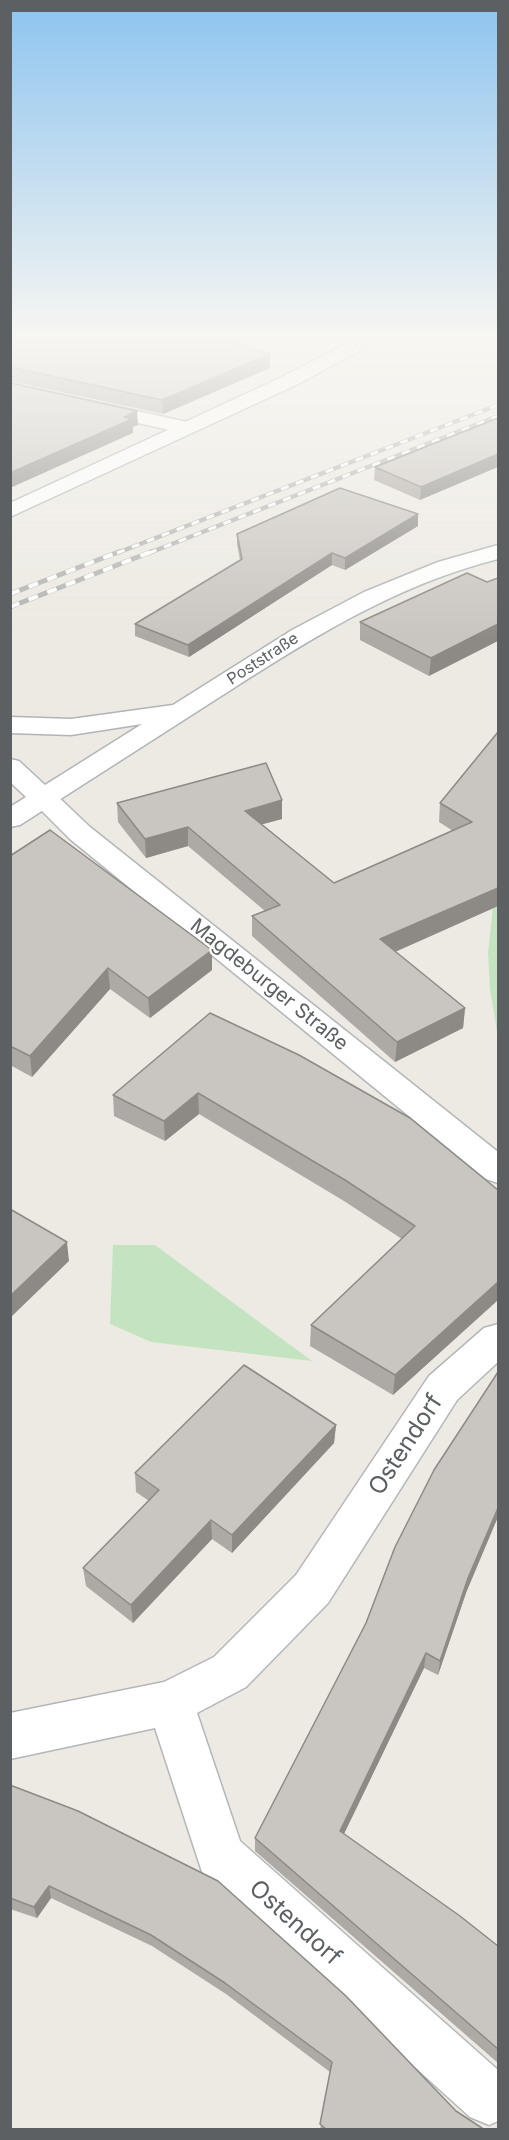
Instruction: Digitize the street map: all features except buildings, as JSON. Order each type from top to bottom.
[{"type":"main road","points":[[10,511],[172,436]]},
{"type":"main road","name":"Poststraße","points":[[10,819],[300,635],[345,610],[431,571],[498,552]]},
{"type":"main road","points":[[10,725],[71,727],[185,710]]},
{"type":"main road","name":"Magdeburger Straße","points":[[10,767],[80,833],[498,1170]]},
{"type":"main road","name":"Ostendorf","points":[[10,1736],[170,1703],[230,1672],[312,1589],[442,1388],[498,1339]]},
{"type":"main road","name":"Ostendorf","points":[[170,1703],[221,1857],[489,2098]]},
{"type":"green space","points":[[498,862],[498,1038],[490,989],[488,953]]},
{"type":"green space","points":[[113,1245],[155,1245],[312,1361],[151,1342],[110,1324]]},
{"type":"railway","points":[[117,553],[419,436]]},
{"type":"railway","points":[[149,553],[447,436]]},
{"type":"railway","points":[[10,594],[121,551]]},
{"type":"railway","points":[[10,607],[153,551]]}]
